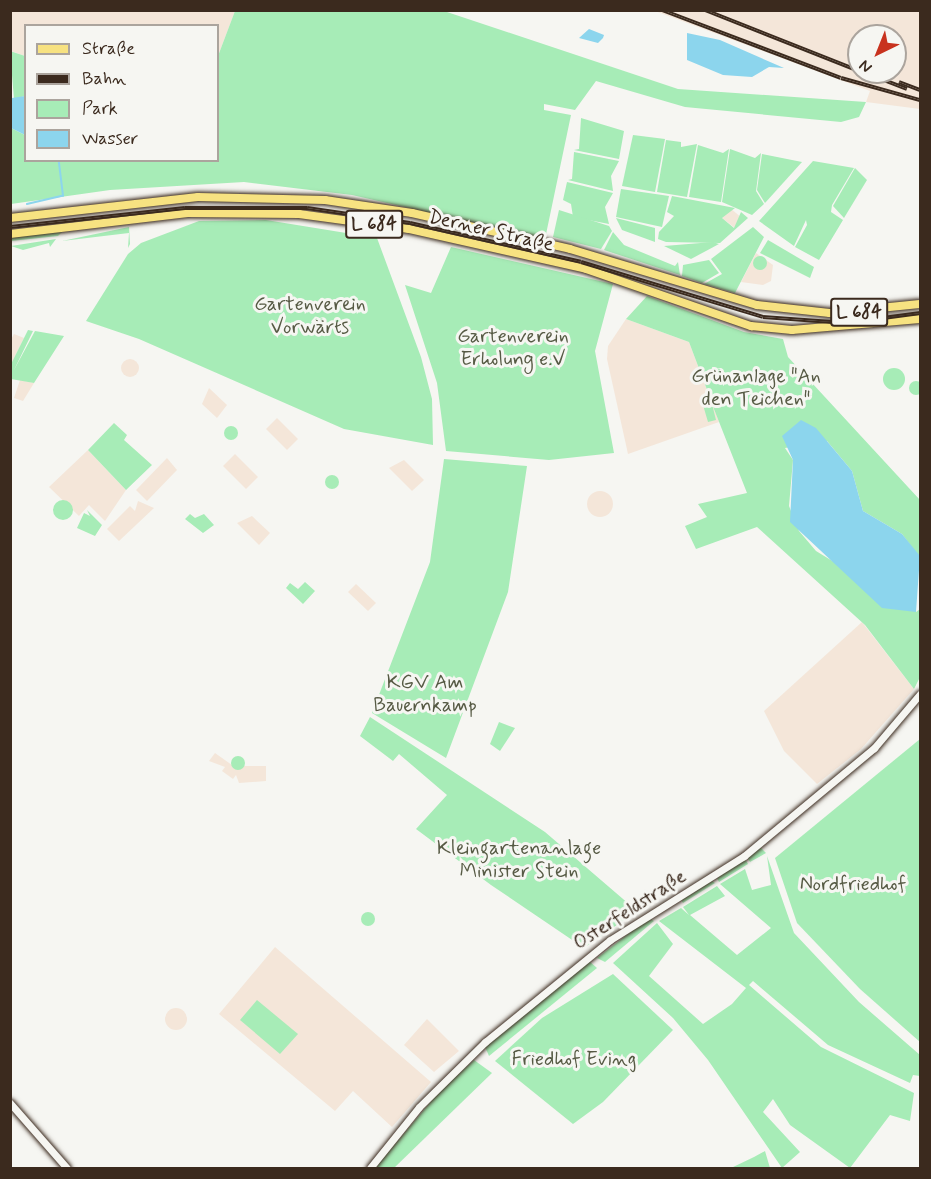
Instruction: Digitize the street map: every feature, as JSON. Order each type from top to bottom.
[{"type":"main road","name":"Derner Straße","points":[[10,218],[198,197],[325,200],[412,213],[570,249],[758,306],[830,313],[921,304]]},
{"type":"main road","name":"Derner Straße","points":[[10,234],[188,213],[310,215],[419,231],[586,269],[751,326],[799,330],[921,319]]},
{"type":"street","name":"Osterfeldstraße","points":[[370,1168],[423,1103],[486,1042],[610,939],[744,856],[874,748],[921,694]]},
{"type":"street","points":[[10,1103],[67,1168]]},
{"type":"shaded area","points":[[11,11],[235,11],[219,53],[219,24],[24,24],[24,56],[11,51]]},
{"type":"shaded area","points":[[655,11],[920,11],[920,109],[866,102],[870,91],[851,84],[907,84],[907,24],[847,24],[847,82]]},
{"type":"shaded area","points":[[730,208],[742,218],[735,228],[722,218]]},
{"type":"shaded area","points":[[756,253],[773,265],[771,281],[763,285],[741,282]]},
{"type":"shaded area","points":[[626,319],[689,342],[719,422],[628,454],[607,359],[608,346]]},
{"type":"shaded area","points":[[14,334],[24,338],[11,364],[10,341]]},
{"type":"shaded area","points":[[126,359],[134,359],[139,364],[137,375],[126,377],[121,372],[121,364]]},
{"type":"shaded area","points":[[20,380],[34,383],[23,401],[14,398]]},
{"type":"shaded area","points":[[209,388],[227,405],[217,418],[202,404]]},
{"type":"shaded area","points":[[277,418],[298,439],[287,450],[266,429]]},
{"type":"shaded area","points":[[88,450],[126,490],[105,521],[89,505],[79,516],[49,487]]},
{"type":"shaded area","points":[[235,454],[258,477],[246,489],[223,466]]},
{"type":"shaded area","points":[[167,458],[177,470],[147,501],[136,490]]},
{"type":"shaded area","points":[[404,460],[424,480],[412,491],[389,468]]},
{"type":"shaded area","points":[[600,491],[609,495],[613,504],[609,513],[600,517],[591,513],[587,504],[591,495]]},
{"type":"shaded area","points":[[138,501],[154,508],[119,541],[107,529],[130,506],[135,511]]},
{"type":"shaded area","points":[[252,516],[270,533],[259,545],[237,523]]},
{"type":"shaded area","points":[[356,584],[376,603],[368,611],[348,592]]},
{"type":"shaded area","points":[[862,622],[914,689],[861,749],[817,784],[784,751],[764,711]]},
{"type":"shaded area","points":[[215,753],[239,770],[239,766],[266,766],[266,781],[239,783],[236,775],[233,779],[222,771],[225,767],[209,761]]},
{"type":"shaded area","points":[[275,947],[431,1082],[392,1127],[353,1091],[335,1111],[219,1014]]},
{"type":"shaded area","points":[[176,1008],[184,1011],[187,1019],[184,1027],[176,1030],[168,1027],[165,1019],[168,1011]]},
{"type":"shaded area","points":[[427,1019],[459,1051],[434,1072],[404,1045]]},
{"type":"green space","points":[[235,11],[444,11],[678,89],[866,102],[859,117],[841,122],[685,107],[596,81],[575,110],[544,104],[544,110],[571,115],[545,239],[352,195],[244,182],[110,190],[11,204],[11,128],[24,134],[24,162],[219,162],[219,53]]},
{"type":"green space","points":[[10,51],[24,56],[24,96],[14,99]]},
{"type":"green space","points":[[581,118],[624,131],[619,159],[574,150],[579,149]]},
{"type":"green space","points":[[633,135],[665,139],[655,192],[622,186]]},
{"type":"green space","points":[[666,140],[681,142],[681,147],[697,144],[687,197],[657,192]]},
{"type":"green space","points":[[698,145],[723,153],[729,149],[721,202],[689,197]]},
{"type":"green space","points":[[730,149],[755,158],[761,153],[756,191],[764,204],[752,215],[722,202]]},
{"type":"green space","points":[[574,152],[619,161],[611,176],[613,191],[568,180],[572,179]]},
{"type":"green space","points":[[762,154],[802,162],[765,203],[757,190]]},
{"type":"green space","points":[[813,161],[854,168],[832,205],[831,212],[843,220],[819,260],[795,247],[807,225],[806,220],[794,246],[759,221]]},
{"type":"green space","points":[[855,168],[867,180],[844,218],[833,206]]},
{"type":"green space","points":[[567,182],[613,193],[605,207],[609,224],[573,217],[571,204],[563,200]]},
{"type":"green space","points":[[621,189],[669,196],[662,227],[616,217]]},
{"type":"green space","points":[[672,196],[735,208],[722,218],[734,228],[741,212],[748,218],[720,243],[666,242],[658,239],[659,232],[674,216],[667,212]]},
{"type":"green space","points":[[559,210],[609,226],[612,231],[601,249],[553,237]]},
{"type":"green space","points":[[616,218],[655,228],[655,242],[622,230]]},
{"type":"green space","name":"Gartenverein Vorwärts","points":[[266,220],[377,238],[421,357],[432,399],[433,445],[344,429],[139,339],[86,321],[128,254],[141,243],[199,221]]},
{"type":"green space","points":[[129,227],[130,244],[128,248],[129,233],[62,241]]},
{"type":"green space","points":[[753,227],[764,237],[735,293],[704,284],[722,274],[711,259]]},
{"type":"green space","points":[[62,232],[58,236],[11,241],[10,237]]},
{"type":"green space","points":[[613,232],[624,245],[675,266],[678,262],[680,275],[604,250]]},
{"type":"green space","points":[[56,239],[50,247],[49,243],[23,250],[11,246]]},
{"type":"green space","points":[[768,240],[814,267],[810,278],[760,253]]},
{"type":"green space","points":[[713,242],[719,244],[691,259],[664,246]]},
{"type":"green space","name":"Gartenverein Erholung e.V","points":[[451,247],[613,284],[595,351],[614,453],[549,460],[446,451],[437,383],[405,285],[431,293]]},
{"type":"green space","points":[[760,256],[765,258],[767,263],[765,268],[760,270],[755,268],[753,263],[755,258]]},
{"type":"green space","points":[[709,260],[719,273],[702,283],[682,276],[683,265]]},
{"type":"green space","name":"Grünanlage \"An den Teichen\"","points":[[647,296],[744,332],[783,339],[788,357],[920,500],[920,558],[902,534],[863,511],[852,471],[827,441],[785,448],[793,460],[789,506],[799,531],[816,551],[916,612],[920,609],[920,677],[914,689],[865,625],[757,527],[696,549],[685,526],[707,517],[698,504],[747,493],[712,404],[716,420],[708,422],[703,405],[712,403],[689,342],[626,319]]},
{"type":"green space","points":[[28,330],[33,331],[14,370],[35,331],[64,336],[34,383],[11,379],[11,364]]},
{"type":"green space","points":[[894,368],[902,371],[905,379],[902,387],[894,390],[886,387],[883,379],[886,371]]},
{"type":"green space","points":[[916,381],[921,383],[923,388],[921,393],[916,395],[911,393],[909,388],[911,383]]},
{"type":"green space","points":[[114,423],[127,435],[124,440],[152,465],[126,490],[88,450]]},
{"type":"green space","points":[[231,426],[236,428],[238,433],[236,438],[231,440],[226,438],[224,433],[226,428]]},
{"type":"green space","name":"KGV Am Bauernkamp","points":[[444,459],[527,466],[508,592],[446,758],[372,713],[430,562]]},
{"type":"green space","points":[[329,475],[335,475],[339,482],[335,489],[329,489],[325,485],[325,479]]},
{"type":"green space","points":[[63,500],[70,503],[73,510],[70,517],[63,520],[56,517],[53,510],[56,503]]},
{"type":"green space","points":[[87,510],[102,525],[95,536],[77,528],[84,513],[90,516]]},
{"type":"green space","points":[[190,514],[195,518],[204,514],[214,525],[203,533],[185,519]]},
{"type":"green space","points":[[305,582],[315,591],[303,604],[286,588],[290,583],[298,589]]},
{"type":"green space","name":"Kleingartenanlage Minister Stein","points":[[370,717],[545,832],[637,911],[584,948],[491,885],[416,829],[447,795],[399,754],[393,761],[360,736]]},
{"type":"green space","points":[[499,722],[515,728],[500,751],[490,744]]},
{"type":"green space","name":"Nordfriedhof","points":[[920,739],[920,1042],[860,989],[797,923],[775,858]]},
{"type":"green space","points":[[238,756],[243,758],[245,763],[243,768],[238,770],[233,768],[231,763],[233,758]]},
{"type":"green space","points":[[760,847],[766,853],[750,862],[747,857]]},
{"type":"green space","points":[[767,856],[794,933],[859,1002],[920,1055],[920,1076],[913,1075],[910,1083],[828,1045],[753,981],[749,985],[821,1047],[914,1093],[910,1121],[890,1115],[850,1168],[790,1125],[773,1099],[763,1112],[800,1152],[782,1168],[708,1060],[673,1018],[613,963],[657,923],[673,944],[649,976],[703,1024],[732,1004],[746,988],[659,921],[681,908],[689,915],[683,907],[717,886],[725,896],[690,915],[737,955],[771,928],[720,884],[745,869],[752,890],[771,885]]},
{"type":"green space","points":[[745,859],[748,864],[719,882],[717,878]]},
{"type":"green space","points":[[712,881],[715,883],[683,903],[681,900]]},
{"type":"green space","points":[[365,912],[371,912],[375,919],[371,926],[365,926],[361,922],[361,916]]},
{"type":"green space","points":[[649,918],[654,921],[605,962],[597,958]]},
{"type":"green space","points":[[589,961],[597,968],[489,1056],[485,1047]]},
{"type":"green space","name":"Friedhof Eving","points":[[613,974],[673,1030],[603,1102],[573,1124],[495,1061],[542,1018]]},
{"type":"green space","points":[[257,1000],[298,1034],[280,1054],[240,1020]]},
{"type":"green space","points":[[474,1060],[492,1073],[394,1168],[375,1168],[439,1092]]},
{"type":"green space","points":[[765,1151],[770,1168],[731,1168],[754,1157]]},
{"type":"water","points":[[589,29],[604,35],[598,43],[579,38]]},
{"type":"water","points":[[687,33],[720,40],[784,68],[769,67],[752,77],[723,75],[687,60]]},
{"type":"water","points":[[11,86],[12,98],[24,96],[24,134],[11,128]]},
{"type":"water","points":[[801,420],[816,428],[852,471],[863,511],[902,534],[920,556],[916,612],[882,608],[790,522],[793,460],[782,436]]},
{"type":"waterway","points":[[27,204],[63,196],[59,162]]},
{"type":"railway","points":[[662,10],[841,78],[920,100]]},
{"type":"railway","points":[[705,10],[847,66]]},
{"type":"railway","points":[[894,84],[907,89]]},
{"type":"railway","points":[[904,84],[920,90]]},
{"type":"railway","points":[[10,227],[185,208],[307,208],[410,223],[581,262],[763,317],[846,323],[920,313]]}]
